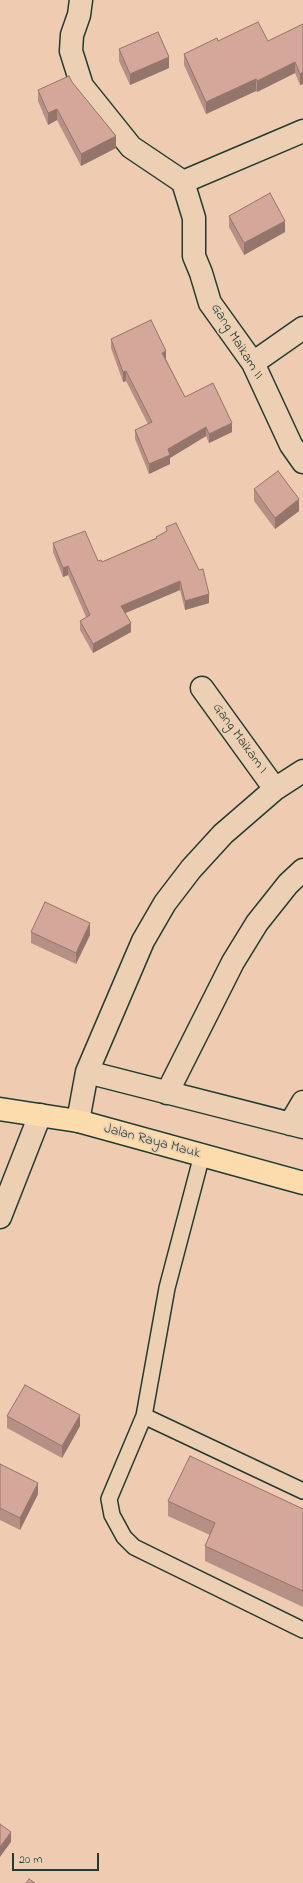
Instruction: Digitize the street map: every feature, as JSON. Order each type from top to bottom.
[{"type":"main road","name":"Jalan Raya Mauk","points":[[0,1109],[78,1121],[303,1183]]},
{"type":"street","points":[[81,0],[79,16],[72,35],[71,51],[82,86],[131,147],[183,182],[303,131]]},
{"type":"street","name":"Gang Maikam II","points":[[183,182],[194,218],[194,256],[210,302],[253,363],[299,448]]},
{"type":"street","points":[[253,363],[303,328]]},
{"type":"street","name":"Gang Maikam I","points":[[202,688],[275,789]]},
{"type":"street","points":[[78,1121],[87,1072],[143,941],[165,903],[191,868],[222,834],[275,789],[303,771]]},
{"type":"street","points":[[167,1093],[233,962],[257,923],[288,884],[303,870]]},
{"type":"street","points":[[87,1072],[297,1125],[303,1102]]},
{"type":"street","points":[[0,1217],[40,1115]]},
{"type":"lane","points":[[202,1155],[167,1288],[144,1416],[109,1499],[112,1515],[124,1537],[134,1547],[303,1630]]},
{"type":"lane","points":[[144,1416],[303,1491]]},
{"type":"building","points":[[258,22],[268,41],[303,24],[303,72],[300,74],[295,62],[257,81],[256,79],[206,102],[184,54],[217,38],[218,41]]},
{"type":"building","points":[[158,32],[169,57],[130,74],[119,49]]},
{"type":"building","points":[[69,76],[72,82],[116,136],[81,154],[57,109],[48,113],[38,90]]},
{"type":"building","points":[[270,193],[285,221],[244,243],[229,216]]},
{"type":"building","points":[[151,320],[166,351],[162,353],[185,397],[213,383],[232,423],[209,434],[206,427],[168,449],[170,455],[149,464],[135,430],[152,422],[126,371],[123,372],[111,339]]},
{"type":"building","points":[[278,471],[299,499],[275,518],[254,489]]},
{"type":"building","points":[[176,523],[199,570],[203,569],[209,594],[185,601],[180,581],[121,606],[131,623],[93,644],[80,621],[90,615],[68,566],[63,568],[53,543],[85,531],[98,561],[101,560],[102,562],[157,538],[156,537],[167,531],[166,527]]},
{"type":"building","points":[[45,902],[90,923],[76,953],[31,932]]},
{"type":"building","points":[[25,1385],[80,1415],[62,1446],[7,1416]]},
{"type":"building","points":[[190,1456],[303,1509],[303,1591],[205,1546],[215,1523],[168,1501]]},
{"type":"building","points":[[0,1464],[38,1483],[20,1518],[0,1508]]},
{"type":"building","points":[[0,1824],[11,1832],[0,1847]]},
{"type":"building","points":[[29,1879],[35,1883],[26,1883]]}]
